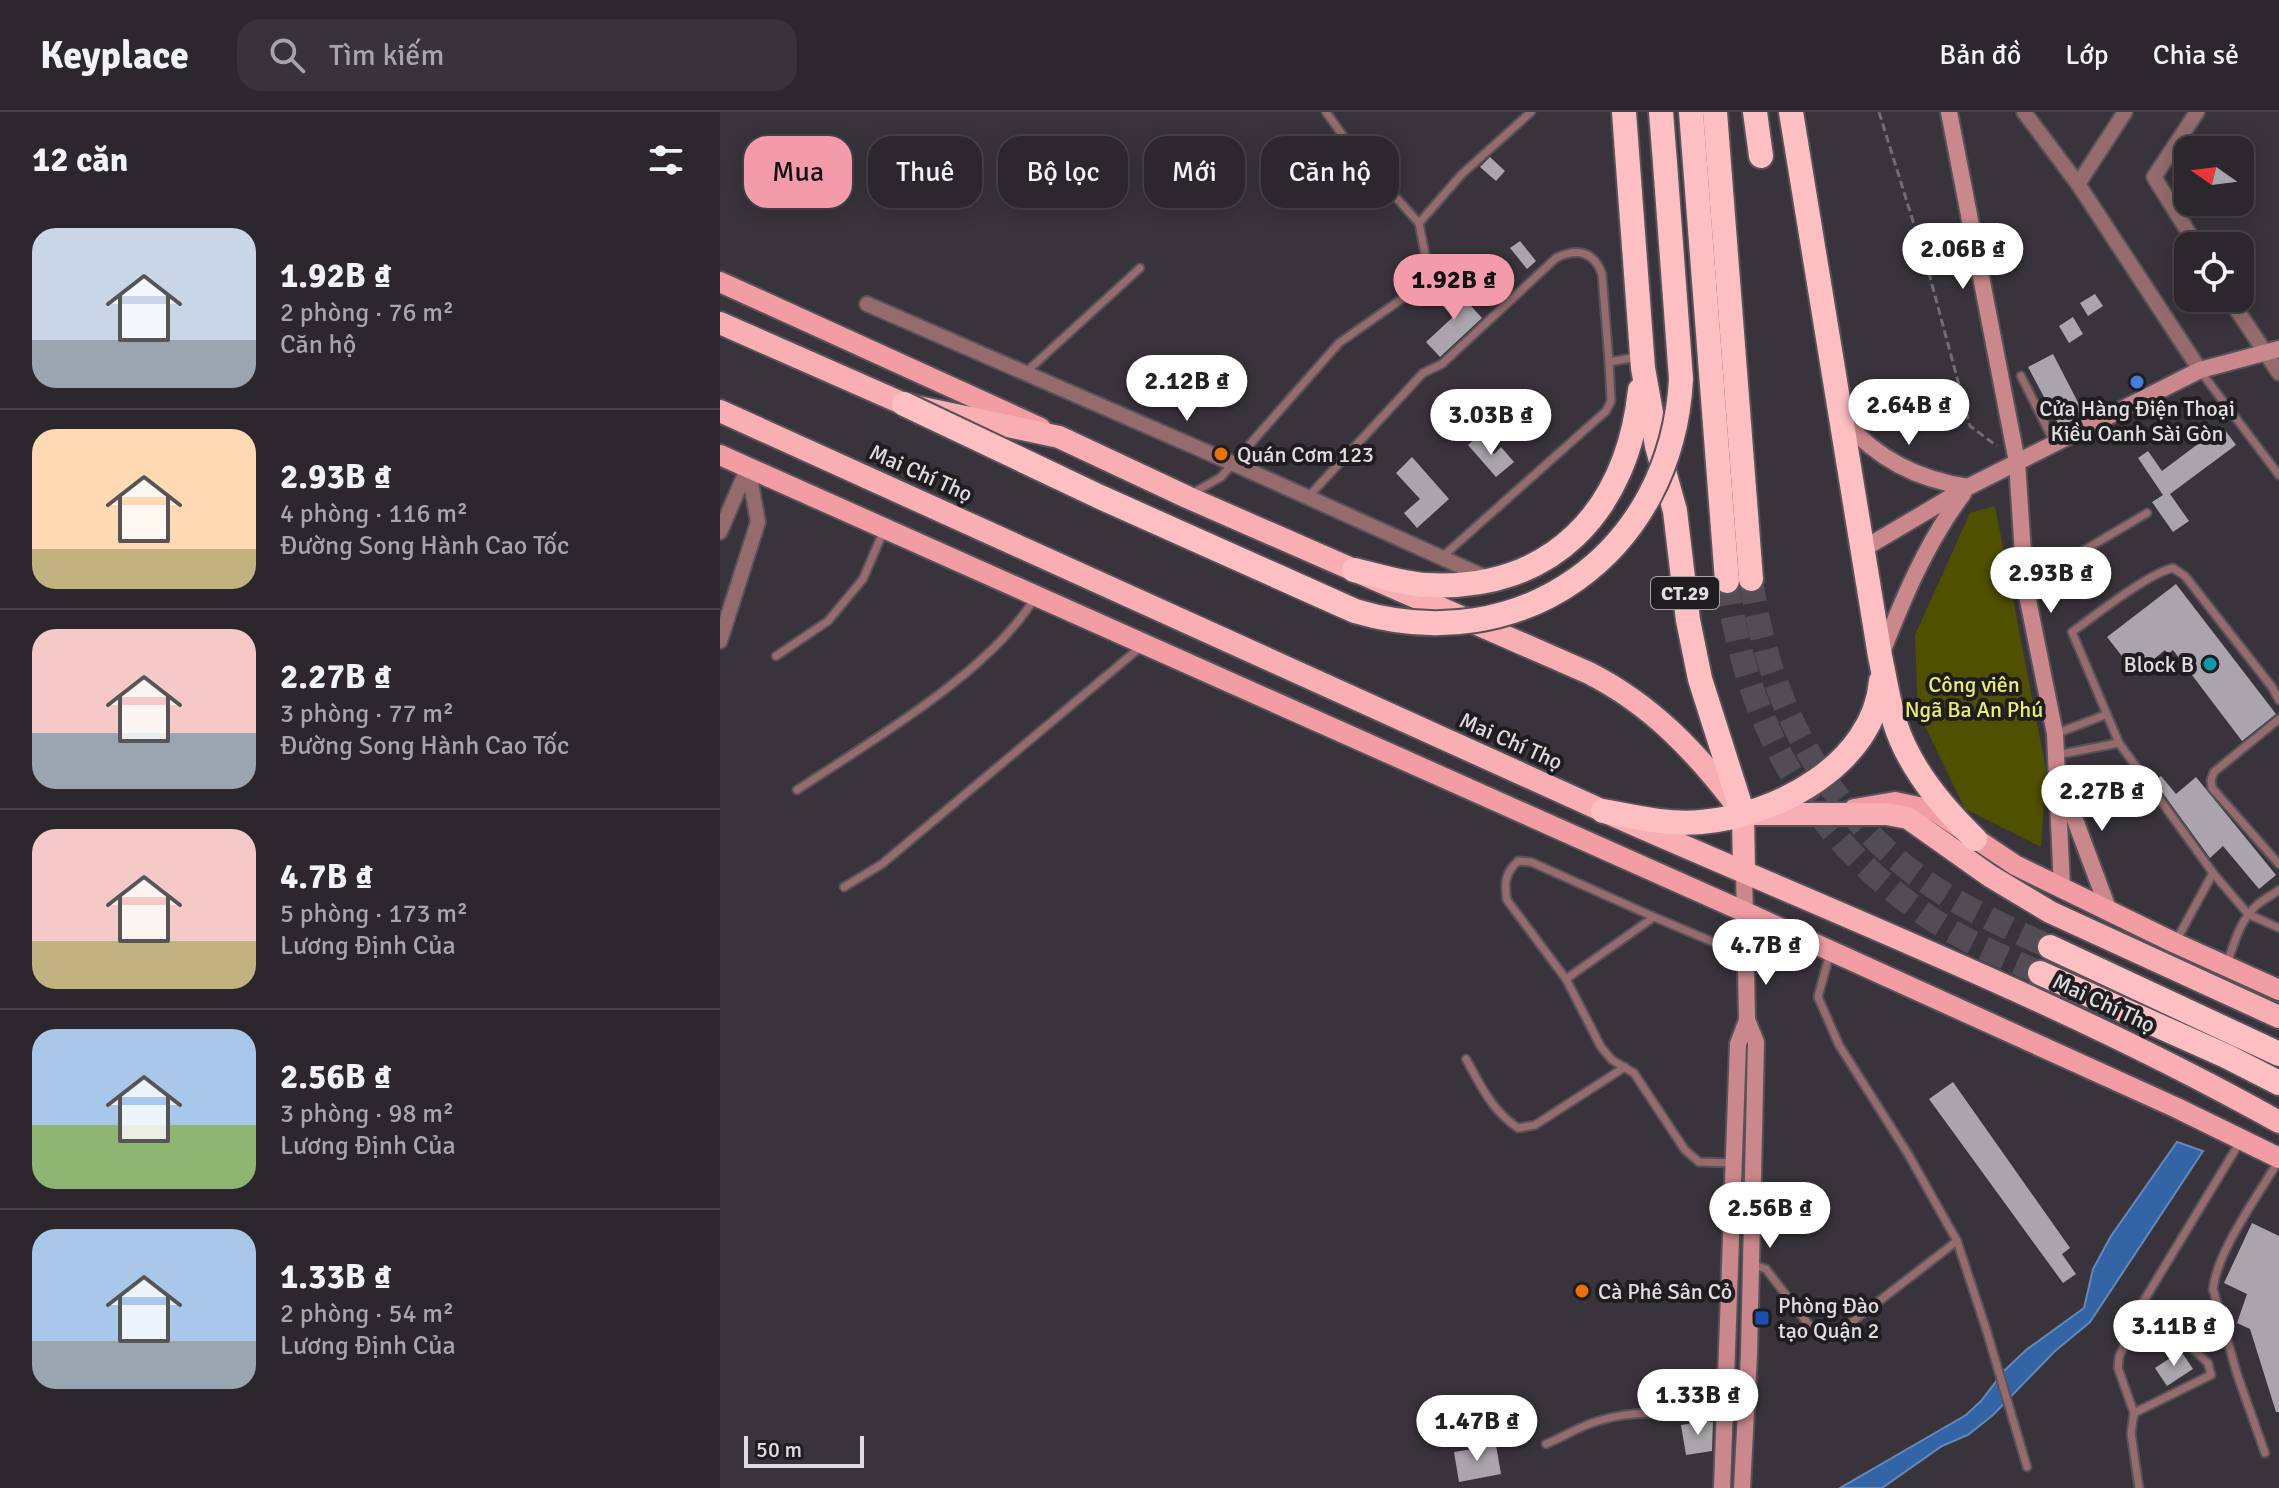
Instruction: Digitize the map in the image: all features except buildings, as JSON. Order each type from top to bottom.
[{"type":"highway","name":"CT.29","points":[[1624,112],[1642,362],[1657,446],[1675,511],[1688,620],[1698,670],[1743,814]]},
{"type":"highway","points":[[720,323],[1355,611],[1399,622],[1445,624],[1490,618],[1523,608],[1573,582],[1610,551],[1626,534],[1652,494],[1671,450],[1681,379],[1661,112]]},
{"type":"highway","points":[[1691,112],[1706,160],[1739,580]]},
{"type":"highway","points":[[1706,160],[1715,112]]},
{"type":"highway","points":[[1755,112],[1761,156]]},
{"type":"highway","points":[[1791,112],[1880,656],[1895,725],[1906,750],[1935,795],[1975,839]]},
{"type":"highway","points":[[1354,570],[1423,585],[1472,584],[1526,569],[1570,543],[1600,510],[1619,474],[1639,405],[1642,362]]},
{"type":"highway","points":[[904,404],[1059,437],[1187,497],[1610,683],[1668,726],[1711,772],[1743,814],[1744,871]]},
{"type":"highway","name":"Mai Chí Thọ","points":[[720,411],[1603,811],[1744,871],[2179,1067],[2279,1122]]},
{"type":"highway","points":[[1603,811],[1677,823],[1718,820],[1777,801],[1836,765],[1856,745],[1876,706],[1881,681],[1880,656]]},
{"type":"highway","points":[[1743,814],[1886,814],[1908,818],[1990,876],[2050,912],[2279,1017]]},
{"type":"highway","points":[[2050,947],[2279,1054]]},
{"type":"highway","points":[[2040,973],[2279,1083]]},
{"type":"main road","points":[[1949,112],[2017,462],[2025,585],[2055,734],[2062,888]]},
{"type":"main road","points":[[720,282],[1059,437]]},
{"type":"main road","points":[[1863,549],[1968,487],[2200,370],[2271,351]]},
{"type":"main road","points":[[1842,419],[1866,446],[1917,474],[1941,483],[1968,487]]},
{"type":"main road","points":[[720,455],[1745,912],[2279,1159]]},
{"type":"main road","points":[[1880,656],[1918,567],[1945,517],[1968,487]]},
{"type":"main road","points":[[2056,762],[2109,911]]},
{"type":"main road","points":[[1834,814],[1883,803],[1907,803],[1942,815],[2015,865],[2279,990]]},
{"type":"main road","points":[[1742,1488],[1749,1354],[1756,1042],[1747,1020],[1744,871]]},
{"type":"main road","points":[[1722,1488],[1738,1044],[1747,1020]]},
{"type":"street","points":[[2024,112],[2078,184],[2200,370]]},
{"type":"street","points":[[2078,184],[2125,112]]},
{"type":"street","points":[[2188,232],[2154,177],[2197,112]]},
{"type":"street","points":[[867,304],[1490,579]]},
{"type":"street","points":[[2240,312],[2271,351],[2279,373]]},
{"type":"street","points":[[720,532],[748,467]]},
{"type":"street","points":[[720,641],[758,522],[748,467]]},
{"type":"lane","points":[[1187,497],[1221,477],[1339,343],[1406,296],[1427,264],[1419,223],[1353,150],[1326,112]]},
{"type":"lane","points":[[1419,223],[1462,174],[1531,112]]},
{"type":"lane","points":[[1308,497],[1423,373],[1442,364],[1556,258],[1567,252],[1584,252],[1598,262],[1602,274],[1611,401],[1606,411],[1442,557]]},
{"type":"lane","points":[[1025,373],[1140,268]]},
{"type":"lane","points":[[1609,362],[1642,362]]},
{"type":"lane","points":[[2200,370],[2279,475]]},
{"type":"lane","points":[[2021,376],[2055,443]]},
{"type":"lane","points":[[2025,585],[2147,513]]},
{"type":"lane","points":[[776,656],[828,621],[855,590],[863,579],[884,528]]},
{"type":"lane","points":[[2279,700],[2178,569],[2170,568],[2113,602],[2072,632],[2119,743],[2213,873],[2248,914],[2279,928]]},
{"type":"lane","points":[[797,790],[919,708],[988,653],[1036,596]]},
{"type":"lane","points":[[844,887],[882,864],[1145,644]]},
{"type":"lane","points":[[2055,734],[2105,715]]},
{"type":"lane","points":[[2279,719],[2214,772],[2211,783],[2212,788],[2279,864]]},
{"type":"lane","points":[[2056,762],[2119,743]]},
{"type":"lane","points":[[1734,1163],[1699,1162],[1685,1150],[1634,1073],[1612,1060],[1601,1047],[1566,979],[1507,900],[1505,886],[1508,870],[1518,861],[1531,862],[1746,955]]},
{"type":"lane","points":[[2175,943],[2213,873]]},
{"type":"lane","points":[[2227,965],[2248,914],[2279,890]]},
{"type":"lane","points":[[1566,979],[1654,917]]},
{"type":"lane","points":[[1830,951],[1818,997],[1839,1045],[1908,1154],[1957,1241],[2027,1467]]},
{"type":"lane","points":[[1466,1059],[1491,1104],[1518,1128],[1535,1125],[1625,1067]]},
{"type":"lane","points":[[2139,1488],[2131,1433],[2134,1413],[2118,1368],[2119,1357],[2143,1302],[2241,1140]]},
{"type":"lane","points":[[2265,1453],[2237,1374],[2213,1289],[2228,1246],[2279,1159]]},
{"type":"lane","points":[[1749,1263],[1766,1269],[1816,1334],[1824,1339],[1835,1335],[1957,1241]]},
{"type":"lane","points":[[2134,1413],[2211,1375],[2208,1363],[2143,1302]]},
{"type":"lane","points":[[1546,1444],[1596,1421],[1617,1416],[1647,1413],[1724,1416]]},
{"type":"path","points":[[1879,112],[1927,266],[1970,426],[2017,462]]},
{"type":"green space","name":"Công viên Ngã Ba An Phú","points":[[1995,506],[2046,770],[2041,847],[1965,809],[1918,712],[1915,635],[1970,513]]},
{"type":"water","points":[[2177,1142],[2203,1151],[2090,1322],[2054,1352],[1993,1415],[1968,1435],[1942,1446],[1882,1488],[1840,1488],[1966,1415],[2026,1350],[2084,1308],[2093,1269],[2111,1236]]},
{"type":"tunnel","points":[[1751,579],[1772,672],[1811,757],[1837,796],[1867,831],[1902,864],[1941,892],[1981,915],[2050,947]]},
{"type":"tunnel","points":[[1727,581],[1751,687],[1771,735],[1796,781],[1825,823],[1860,862],[1901,897],[1957,935],[2040,973]]},
{"type":"place","name":"Cửa Hàng Điện Thoại Kiều Oanh Sài Gòn","points":[[2137,382]]},
{"type":"place","name":"Quán Cơm 123","points":[[1221,454]]},
{"type":"place","name":"Block B","points":[[2210,664]]},
{"type":"place","name":"Cà Phê Sân Cỏ","points":[[1582,1291]]},
{"type":"place","name":"Phòng Đào tạo Quận 2","points":[[1762,1318]]}]
